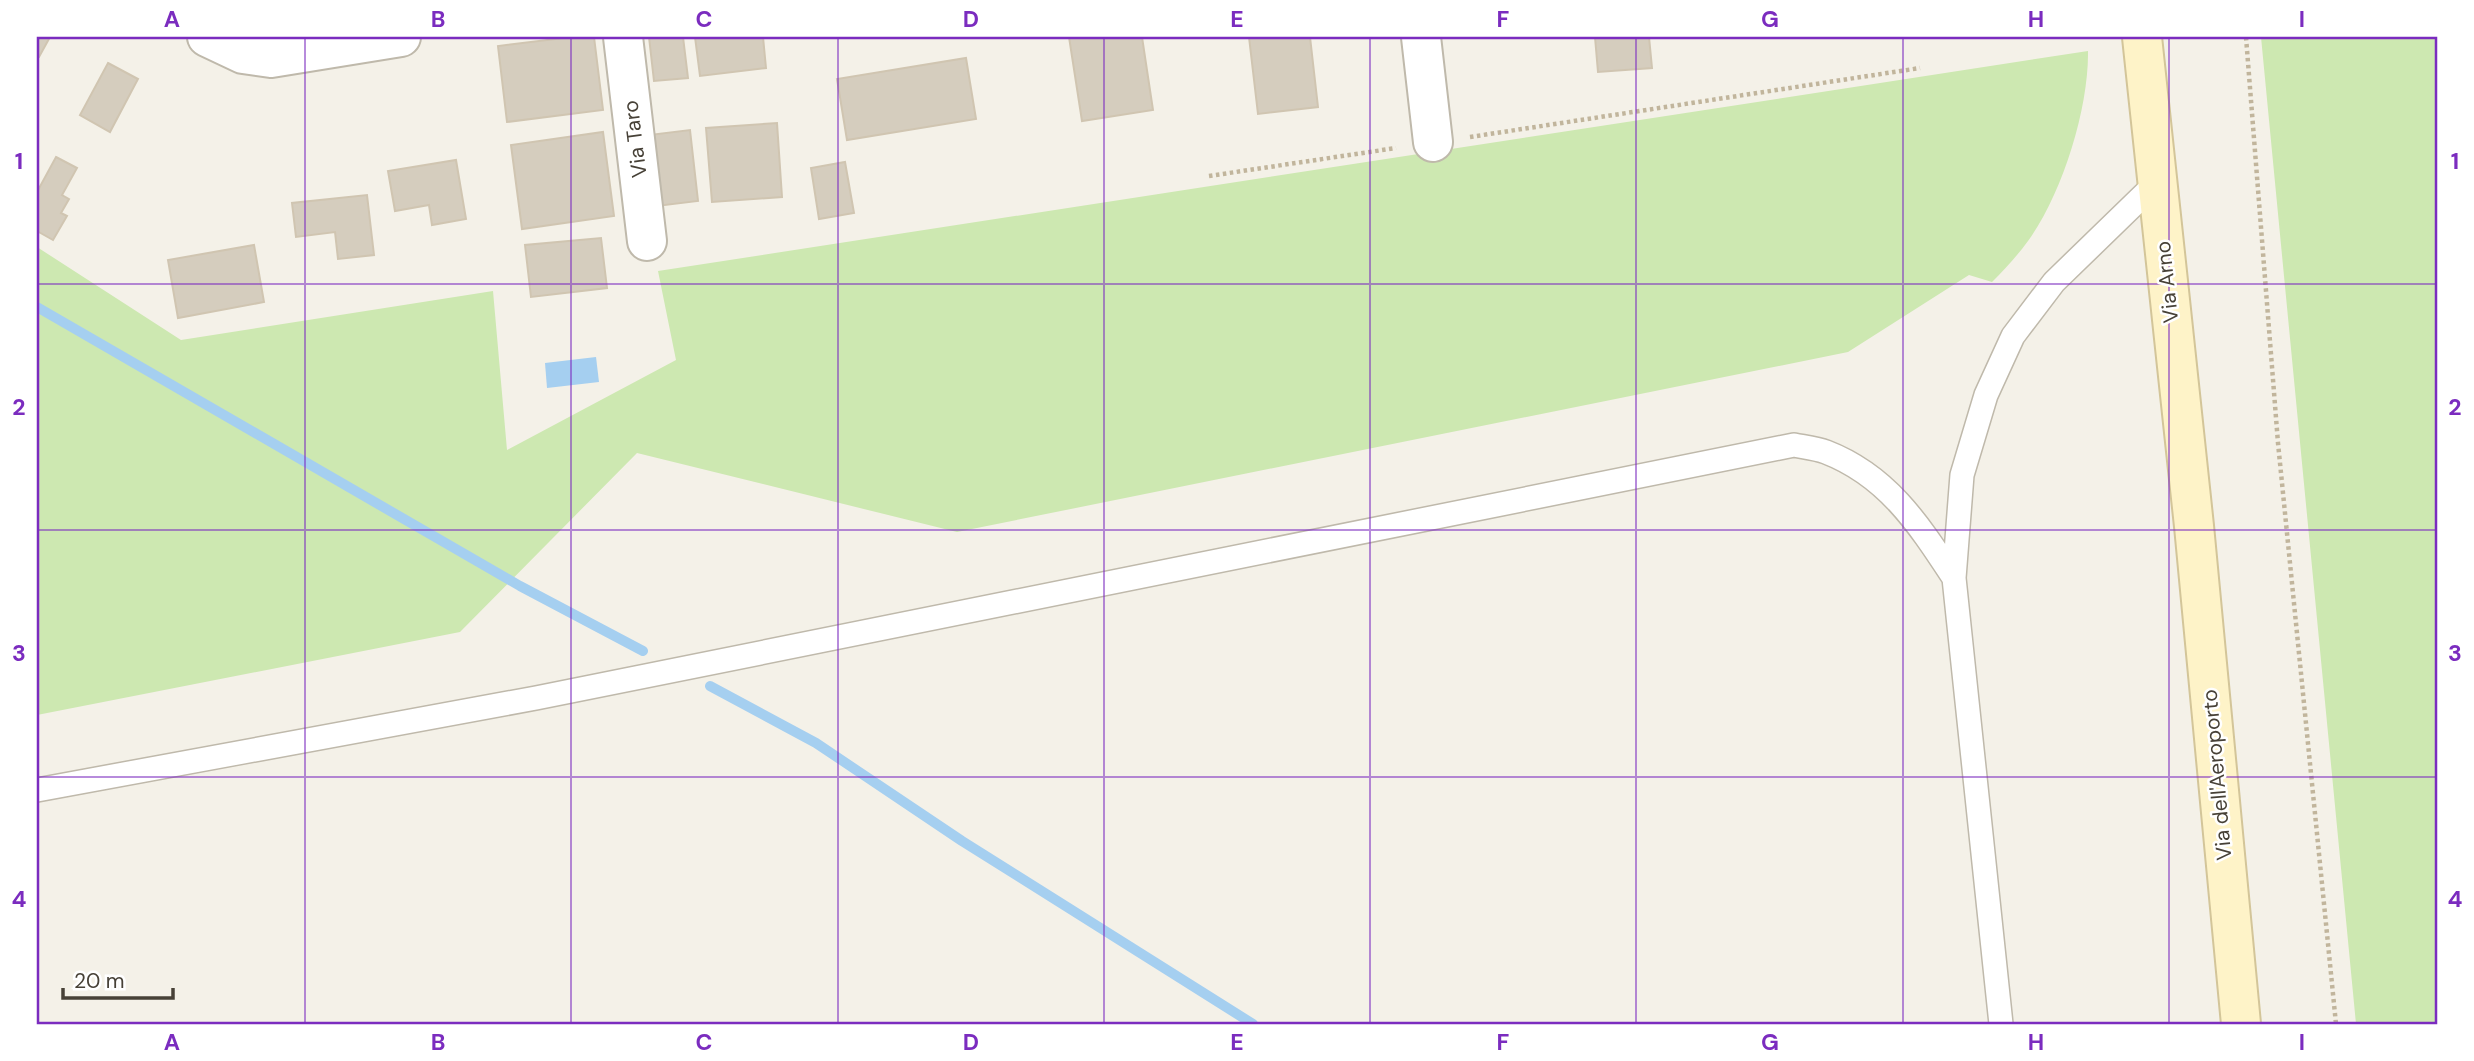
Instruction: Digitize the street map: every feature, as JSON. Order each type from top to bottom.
[{"type":"street","points":[[221,40],[252,57],[281,58],[401,37]]},
{"type":"street","name":"Via Taro","points":[[623,37],[647,241]]},
{"type":"street","points":[[1421,37],[1433,142]]},
{"type":"street","name":"Via Arno","points":[[2142,37],[2194,526]]},
{"type":"street","name":"Via dell'Aeroporto","points":[[2194,526],[2241,1024]]},
{"type":"lane","points":[[2001,1024],[1954,578],[1962,475],[1986,395],[2013,336],[2054,282],[2156,183]]},
{"type":"lane","points":[[37,790],[585,688],[1794,445],[1824,451],[1867,472],[1911,515],[1954,578]]},
{"type":"path","points":[[2246,37],[2278,443],[2336,1024]]},
{"type":"path","points":[[1209,176],[1920,68]]},
{"type":"green space","points":[[2261,37],[2437,37],[2437,1024],[2356,1024]]},
{"type":"green space","points":[[2088,51],[2084,98],[2071,150],[2052,200],[2020,252],[1992,282],[1969,275],[1848,352],[957,532],[637,453],[460,632],[37,715],[37,247],[181,340],[493,291],[507,450],[676,360],[658,271]]},
{"type":"water","points":[[596,357],[599,382],[547,388],[545,363]]},
{"type":"building","points":[[37,37],[50,37],[39,57],[37,56]]},
{"type":"building","points":[[594,37],[603,110],[507,122],[498,46]]},
{"type":"building","points":[[649,37],[683,37],[688,78],[654,81]]},
{"type":"building","points":[[695,37],[763,37],[766,68],[700,76]]},
{"type":"building","points":[[1069,37],[1142,37],[1153,110],[1082,121]]},
{"type":"building","points":[[1249,37],[1310,37],[1318,107],[1258,114]]},
{"type":"building","points":[[1595,37],[1649,37],[1652,68],[1598,72]]},
{"type":"building","points":[[966,58],[976,119],[847,140],[837,79]]},
{"type":"building","points":[[108,63],[138,79],[110,132],[80,115]]},
{"type":"building","points":[[777,123],[782,197],[712,202],[706,128]]},
{"type":"building","points":[[690,130],[698,201],[657,206],[649,135]]},
{"type":"building","points":[[603,132],[614,216],[522,229],[511,145]]},
{"type":"building","points":[[56,157],[77,168],[62,195],[69,199],[61,213],[67,216],[53,240],[37,231],[37,192]]},
{"type":"building","points":[[456,160],[466,219],[432,225],[429,205],[395,211],[388,171]]},
{"type":"building","points":[[845,162],[854,213],[819,219],[811,168]]},
{"type":"building","points":[[367,195],[374,255],[338,259],[335,232],[296,237],[292,203]]},
{"type":"building","points":[[601,238],[607,288],[531,297],[525,245]]},
{"type":"building","points":[[254,245],[264,302],[178,318],[168,260]]},
{"type":"waterway","points":[[37,307],[520,586],[643,651]]},
{"type":"waterway","points":[[710,686],[816,743],[962,841],[1253,1024]]}]
